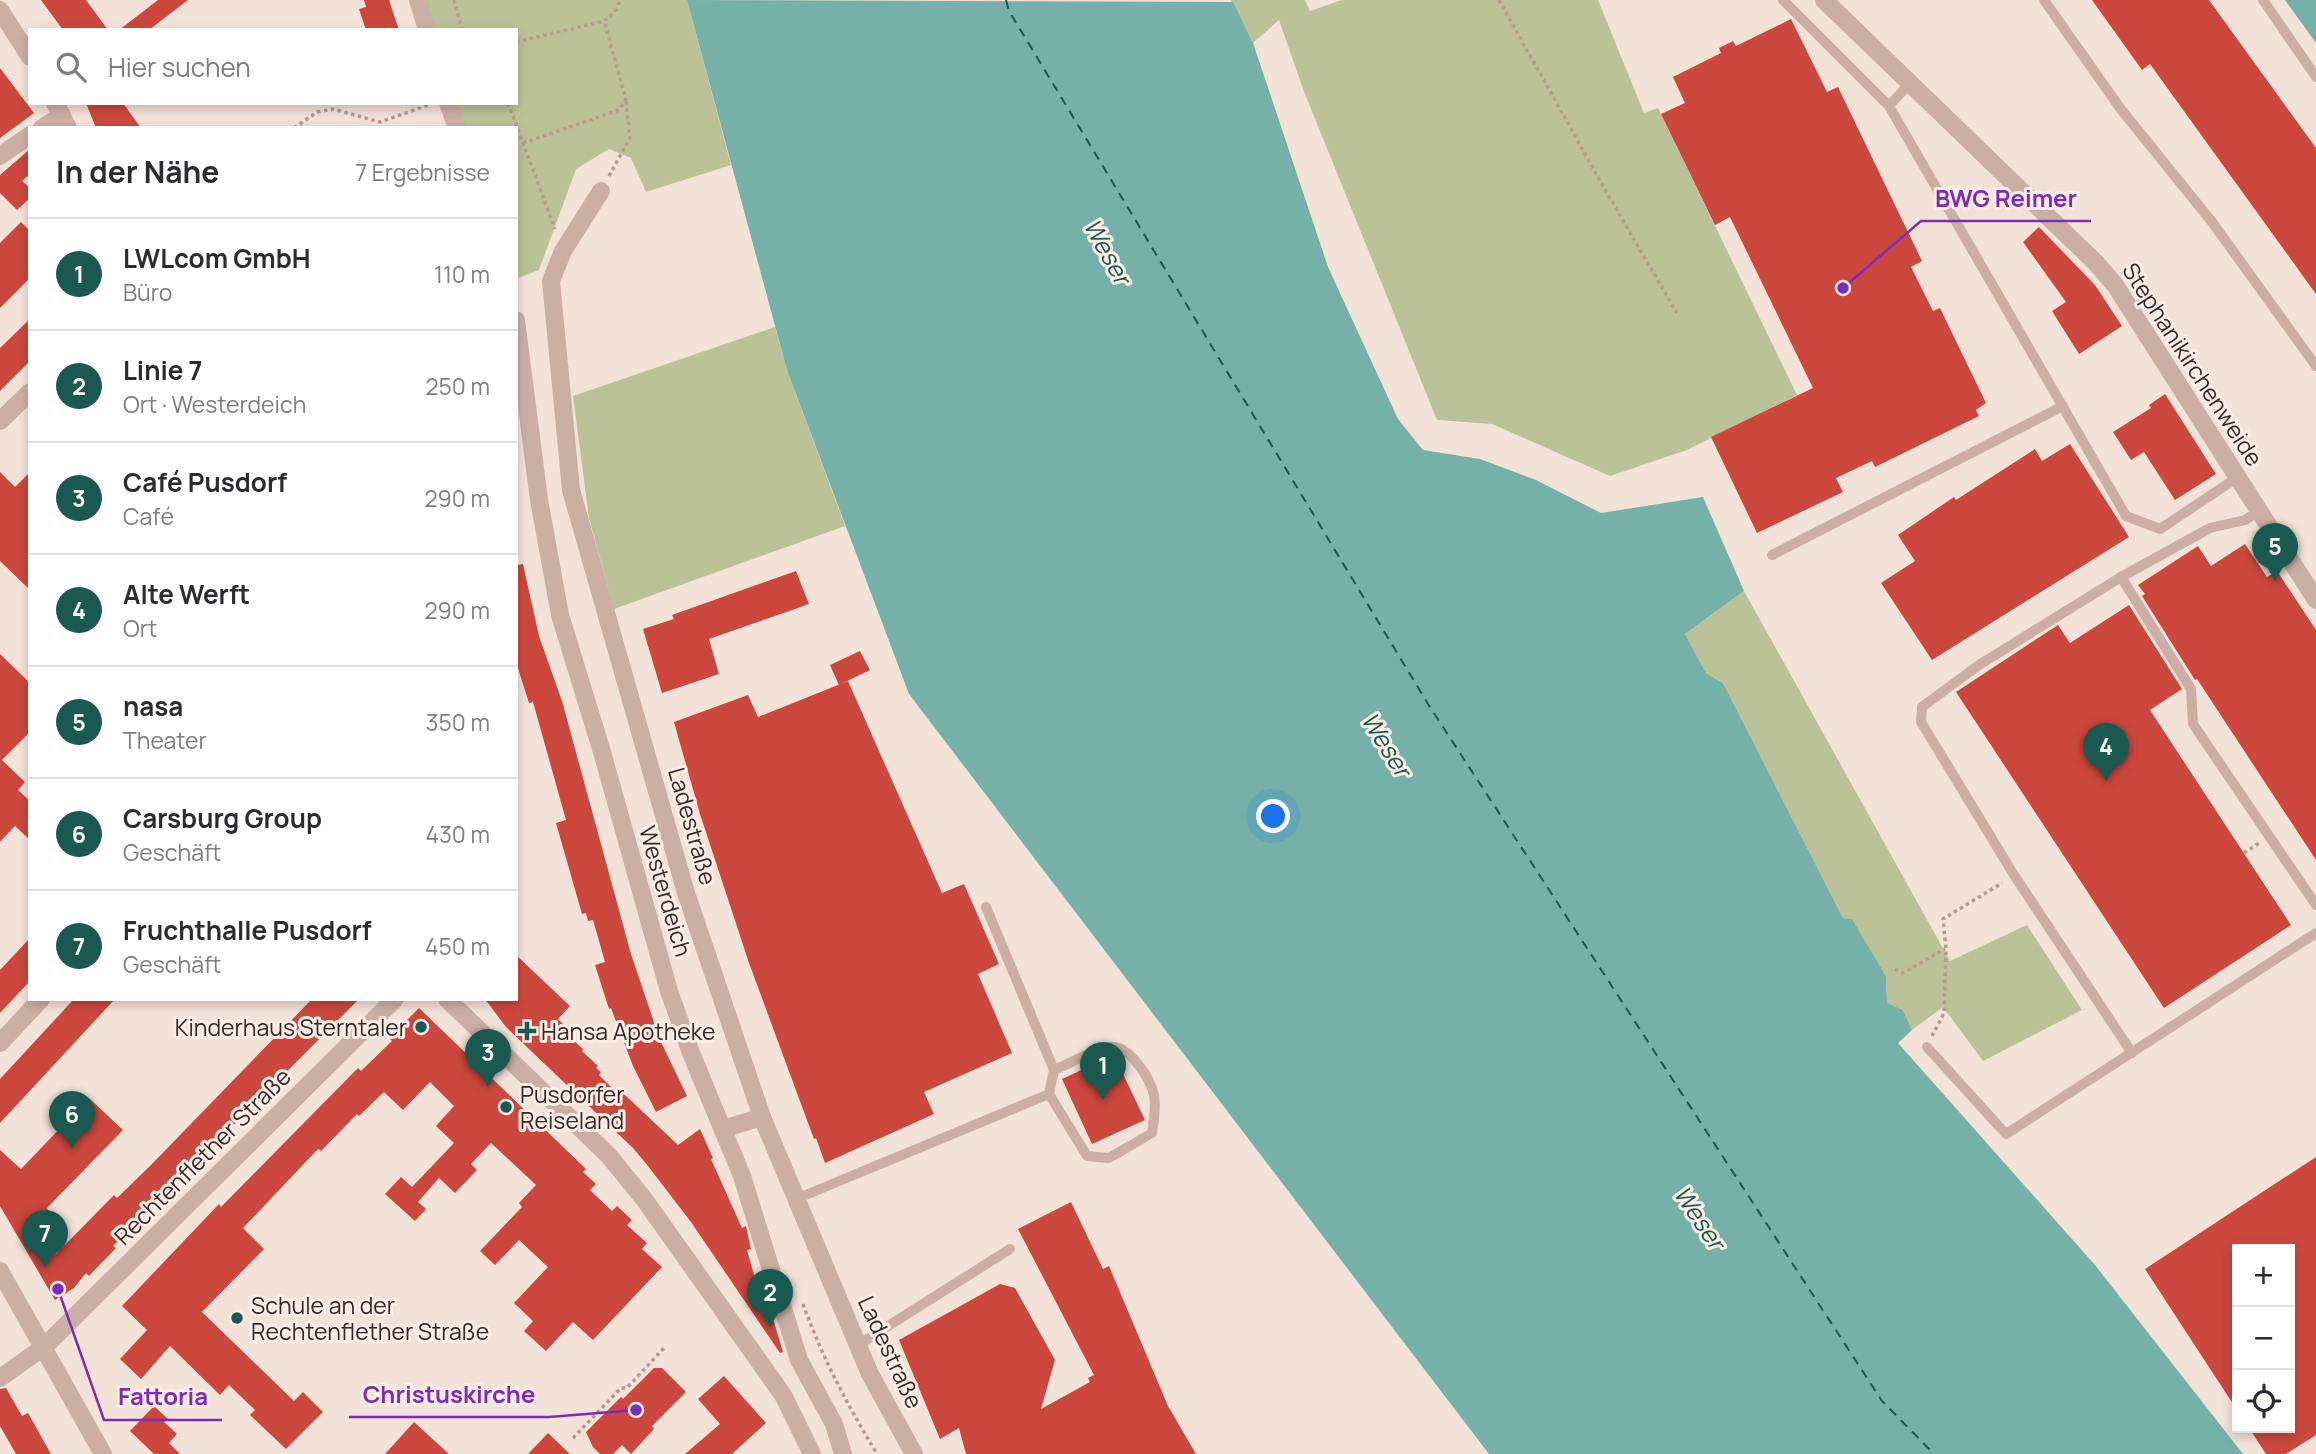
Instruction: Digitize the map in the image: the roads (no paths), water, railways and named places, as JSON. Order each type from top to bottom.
[{"type":"street","points":[[418,0],[425,28]]},
{"type":"street","name":"Stephanikirchenweide","points":[[1824,0],[2096,263],[2115,285],[2316,600]]},
{"type":"street","points":[[0,10],[28,54]]},
{"type":"street","points":[[449,105],[456,126]]},
{"type":"street","points":[[45,126],[62,115]]},
{"type":"street","points":[[0,156],[28,136]]},
{"type":"street","name":"Ladestraße","points":[[601,191],[563,251],[551,281],[571,490],[686,893],[762,1117],[870,1374],[914,1454]]},
{"type":"street","name":"Westerdeich","points":[[518,336],[539,500],[559,615],[602,752],[669,991],[691,1053],[742,1176],[799,1360],[834,1424],[843,1454]]},
{"type":"street","points":[[0,421],[28,394]]},
{"type":"street","points":[[0,1043],[39,1001]]},
{"type":"street","name":"Rechtenflether Straße","points":[[0,1377],[44,1347],[393,1001]]},
{"type":"street","points":[[449,1001],[609,1156],[644,1199],[783,1395],[812,1454]]},
{"type":"street","points":[[723,1129],[762,1117]]},
{"type":"street","points":[[0,1271],[103,1454]]},
{"type":"lane","points":[[1783,0],[1889,106],[2126,516],[2160,529],[2238,477]]},
{"type":"lane","points":[[2044,0],[2120,108],[2212,222],[2316,366]]},
{"type":"lane","points":[[2263,0],[2316,77]]},
{"type":"lane","points":[[1889,106],[1910,83]]},
{"type":"lane","points":[[1772,555],[2063,406]]},
{"type":"lane","points":[[2132,1052],[2014,875],[1921,722],[1922,707],[1979,665],[2121,577],[2210,528],[2245,520],[2259,511]]},
{"type":"lane","points":[[2121,577],[2191,688],[2193,724],[2316,905]]},
{"type":"lane","points":[[986,907],[1054,1070],[1049,1094],[1087,1156],[1109,1158],[1152,1133],[1155,1118],[1154,1093],[1134,1057],[1123,1049],[1109,1047],[1054,1070]]},
{"type":"lane","points":[[1927,1047],[2006,1134],[2316,933]]},
{"type":"lane","points":[[796,1199],[1049,1094]]},
{"type":"lane","points":[[858,1345],[1010,1249]]},
{"type":"water","name":"Weser","points":[[687,0],[1233,2],[1253,43],[1328,267],[1398,419],[1423,450],[1480,459],[1536,480],[1601,513],[1703,497],[1744,591],[1685,634],[1706,673],[1723,683],[1843,918],[1852,919],[1886,976],[1887,1003],[1903,1010],[1912,1030],[1898,1043],[2095,1265],[2243,1454],[1489,1454],[909,694],[787,370]]},
{"type":"water","points":[[2285,0],[2316,0],[2316,43]]},
{"type":"place","name":"BWG Reimer","points":[[1843,288]]},
{"type":"place","name":"nasa","points":[[2275,581]]},
{"type":"place","name":"Alte Werft","points":[[2106,781]]},
{"type":"place","name":"Kinderhaus Sterntaler","points":[[421,1027]]},
{"type":"place","name":"Hansa Apotheke","points":[[527,1031]]},
{"type":"place","name":"Café Pusdorf","points":[[488,1087]]},
{"type":"place","name":"LWLcom GmbH","points":[[1103,1100]]},
{"type":"place","name":"Pusdorfer Reiseland","points":[[506,1107]]},
{"type":"place","name":"Carsburg Group","points":[[72,1149]]},
{"type":"place","name":"Fruchthalle Pusdorf","points":[[45,1268]]},
{"type":"place","name":"Fattoria","points":[[58,1289]]},
{"type":"place","name":"Schule an der Rechtenflether Straße","points":[[237,1318]]},
{"type":"place","name":"Linie 7","points":[[770,1327]]},
{"type":"place","name":"Christuskirche","points":[[636,1410]]}]
